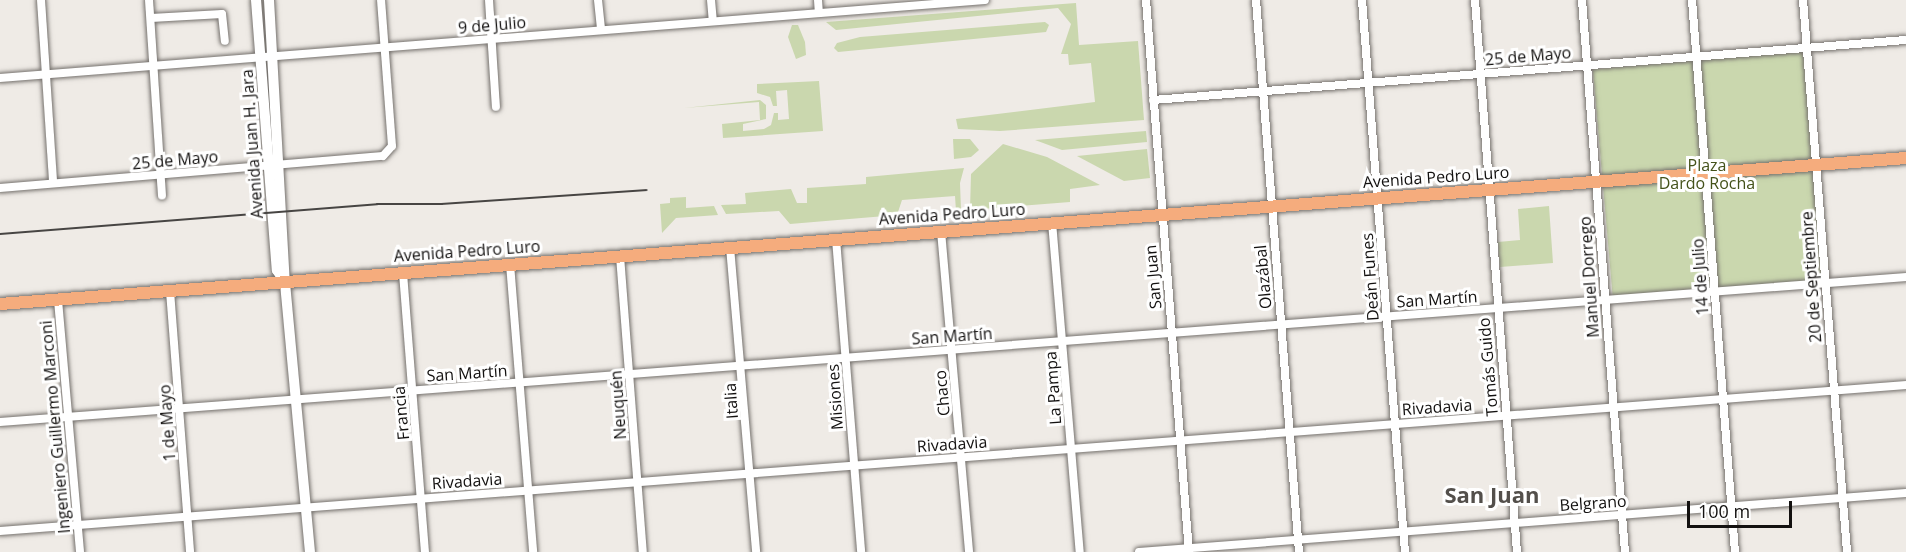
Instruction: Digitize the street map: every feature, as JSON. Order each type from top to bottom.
[{"type":"main road","name":"Avenida Juan H. Jara","points":[[256,0],[260,58],[274,166],[297,400],[310,552]]},
{"type":"main road","name":"Avenida Juan H. Jara","points":[[269,0],[273,57],[274,166]]},
{"type":"main road","name":"Avenida Pedro Luro","points":[[0,304],[1906,158]]},
{"type":"street","points":[[41,0],[53,183]]},
{"type":"street","points":[[149,0],[162,196]]},
{"type":"street","points":[[381,0],[385,47]]},
{"type":"street","points":[[489,0],[496,107]]},
{"type":"street","points":[[598,0],[601,30]]},
{"type":"street","points":[[711,0],[713,21]]},
{"type":"street","points":[[818,0],[819,13]]},
{"type":"street","name":"9 de Julio","points":[[0,78],[819,13],[928,2],[985,0]]},
{"type":"street","name":"San Juan","points":[[1146,0],[1188,550]]},
{"type":"street","name":"Olazábal","points":[[1256,0],[1270,206],[1299,552]]},
{"type":"street","name":"Deán Funes","points":[[1362,0],[1405,552]]},
{"type":"street","name":"Tomás Guido","points":[[1475,0],[1487,190],[1517,552]]},
{"type":"street","name":"Manuel Dorrego","points":[[1582,0],[1624,552]]},
{"type":"street","name":"14 de Julio","points":[[1692,0],[1735,552]]},
{"type":"street","name":"20 de Septiembre","points":[[1803,0],[1846,552]]},
{"type":"street","points":[[151,18],[222,14],[225,41]]},
{"type":"street","name":"25 de Mayo","points":[[1153,100],[1906,40]]},
{"type":"street","name":"25 de Mayo","points":[[0,188],[377,158],[388,154],[392,146],[385,47]]},
{"type":"street","name":"La Pampa","points":[[1052,222],[1080,552]]},
{"type":"street","name":"Chaco","points":[[941,231],[969,552]]},
{"type":"street","name":"Misiones","points":[[836,239],[861,552]]},
{"type":"street","name":"Italia","points":[[730,247],[756,552]]},
{"type":"street","name":"Neuquén","points":[[620,256],[643,552]]},
{"type":"street","points":[[510,264],[533,552]]},
{"type":"street","name":"Francia","points":[[403,273],[425,552]]},
{"type":"street","name":"San Martín","points":[[0,422],[1906,277]]},
{"type":"street","name":"1 de Mayo","points":[[170,291],[190,552]]},
{"type":"street","name":"Ingeniero Guillermo Marconi","points":[[58,300],[80,552]]},
{"type":"street","name":"Rivadavia","points":[[0,531],[1906,385]]},
{"type":"street","name":"Belgrano","points":[[1139,552],[1906,493]]},
{"type":"green space","points":[[1076,3],[1079,45],[1138,41],[1144,120],[1000,131],[958,129],[956,119],[1095,102],[1091,63],[1069,65],[1068,54],[1061,54],[1071,24],[1058,8],[836,30],[826,22]]},
{"type":"green space","points":[[1045,22],[1049,25],[1046,32],[838,52],[834,48],[837,43],[860,37]]},
{"type":"green space","points":[[792,25],[798,25],[805,42],[806,55],[796,59],[788,37]]},
{"type":"green space","name":"Plaza Dardo Rocha","points":[[1803,51],[1823,279],[1613,298],[1593,69]]},
{"type":"green space","points":[[819,81],[823,131],[723,138],[722,124],[760,120],[759,102],[684,108],[760,100],[766,105],[766,119],[743,124],[743,131],[764,129],[771,125],[774,113],[778,113],[778,120],[789,119],[787,90],[776,91],[777,106],[773,106],[770,97],[757,93],[757,84]]},
{"type":"green space","points":[[1146,131],[1147,142],[1062,150],[1035,140]]},
{"type":"green space","points":[[953,139],[970,139],[979,150],[971,157],[954,159]]},
{"type":"green space","points":[[1003,144],[1047,157],[1100,185],[1070,189],[1070,202],[970,210],[971,174]]},
{"type":"green space","points":[[1147,149],[1150,178],[1124,181],[1077,156]]},
{"type":"green space","points":[[964,168],[960,183],[961,210],[956,211],[955,196],[902,200],[897,215],[790,224],[779,211],[726,214],[721,205],[746,204],[745,193],[791,189],[797,203],[807,203],[807,188],[866,184],[866,177]]},
{"type":"green space","points":[[686,197],[686,208],[714,206],[718,215],[676,218],[662,233],[660,204],[670,203],[670,198]]},
{"type":"green space","points":[[1549,206],[1553,263],[1500,267],[1498,242],[1520,240],[1518,209]]},
{"type":"railway","points":[[0,234],[377,204],[442,204],[647,190]]},
{"type":"district","name":"San Juan","points":[[1492,495]]}]
